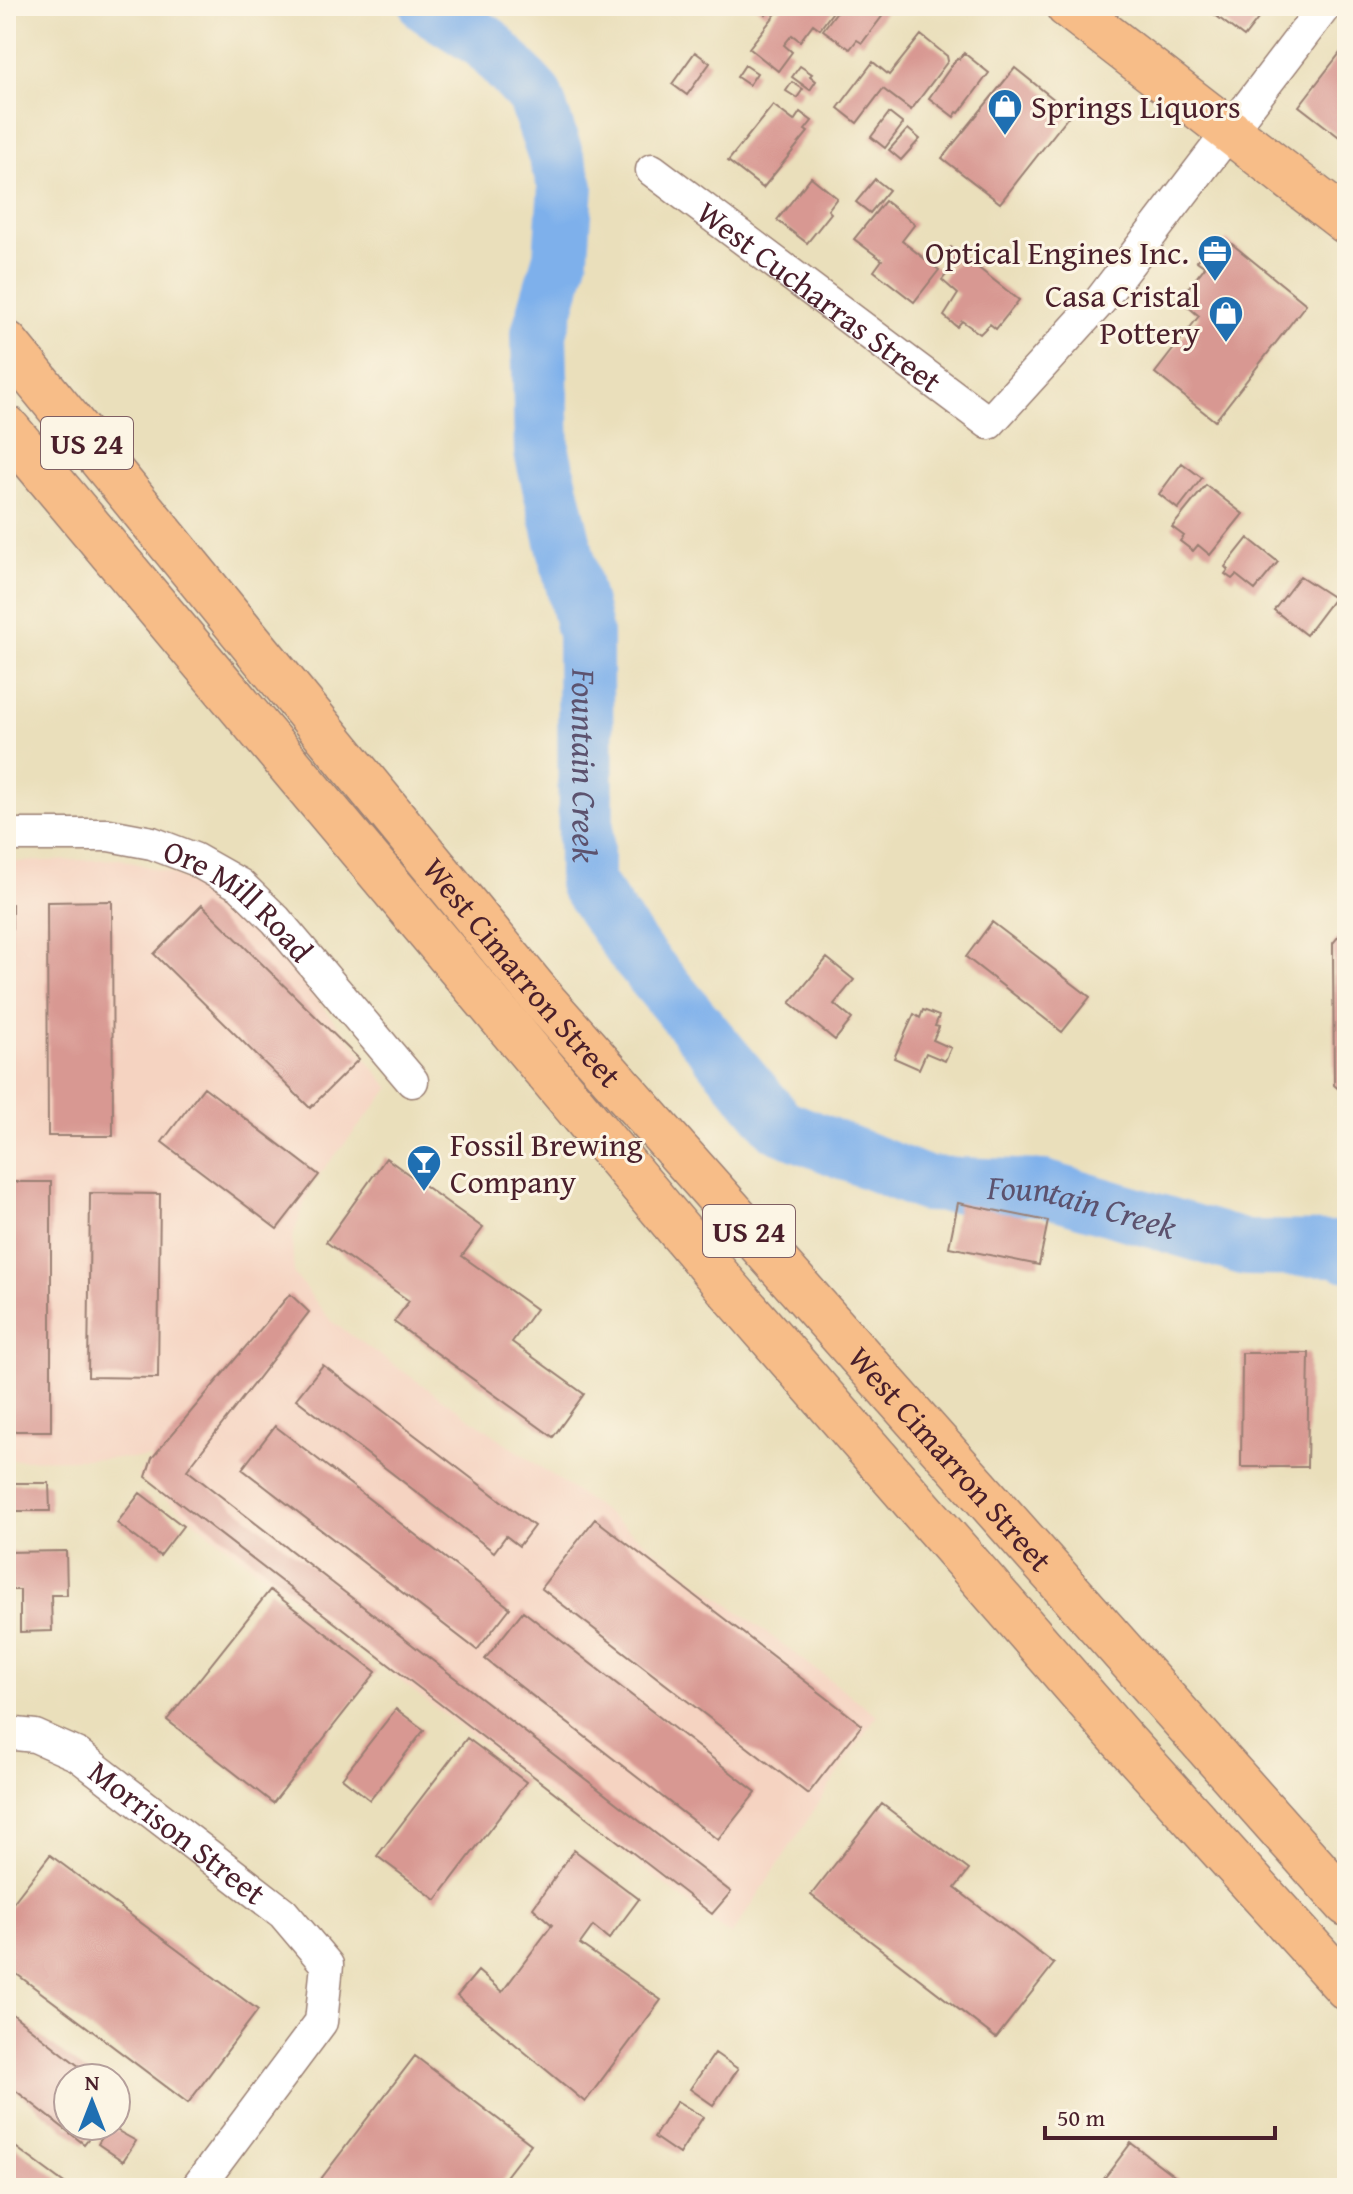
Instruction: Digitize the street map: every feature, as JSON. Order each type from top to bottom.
[{"type":"main road","points":[[1068,6],[1347,222]]},
{"type":"main road","name":"West Cimarron Street","points":[[6,343],[545,1002],[1347,1904]]},
{"type":"main road","name":"West Cimarron Street","points":[[6,427],[727,1287],[1119,1736],[1347,1988]]},
{"type":"street","points":[[1229,130],[1325,6]]},
{"type":"street","name":"West Cucharras Street","points":[[652,170],[989,423],[1100,301],[1229,130]]},
{"type":"street","name":"Ore Mill Road","points":[[6,835],[109,835],[152,843],[194,859],[240,885],[276,920],[412,1081]]},
{"type":"street","name":"Morrison Street","points":[[6,1733],[35,1736],[78,1755],[283,1913],[327,1965],[321,2022],[197,2188]]},
{"type":"shaded area","points":[[121,859],[173,874],[229,903],[280,955],[390,1088],[311,1185],[292,1239],[294,1274],[331,1321],[602,1510],[877,1715],[731,1936],[137,1477],[151,1458],[6,1460],[6,862]]},
{"type":"building","points":[[754,6],[773,6],[766,15]]},
{"type":"building","points":[[782,6],[837,6],[820,29],[813,24],[800,41],[792,35],[784,45],[792,52],[778,71],[749,48]]},
{"type":"building","points":[[841,6],[890,6],[862,43],[857,40],[850,49],[823,30]]},
{"type":"building","points":[[1207,6],[1268,6],[1244,37]]},
{"type":"building","points":[[921,35],[947,56],[948,61],[911,110],[883,89],[857,123],[838,108],[873,62],[889,75]]},
{"type":"building","points":[[1347,44],[1347,143],[1299,106]]},
{"type":"building","points":[[695,52],[710,63],[687,95],[672,84]]},
{"type":"building","points":[[964,53],[989,73],[954,117],[929,98],[957,58]]},
{"type":"building","points":[[745,65],[757,73],[749,85],[737,77]]},
{"type":"building","points":[[800,66],[816,81],[810,90],[792,77]]},
{"type":"building","name":"Springs Liquors","points":[[1015,68],[1071,113],[1000,203],[942,158]]},
{"type":"building","points":[[792,82],[803,89],[797,98],[786,91]]},
{"type":"building","points":[[773,105],[794,121],[800,112],[812,121],[805,130],[808,132],[763,188],[728,161]]},
{"type":"building","points":[[889,113],[903,124],[885,148],[871,137]]},
{"type":"building","points":[[908,129],[920,139],[901,160],[889,150]]},
{"type":"building","points":[[811,177],[837,198],[828,210],[831,213],[807,243],[777,220]]},
{"type":"building","points":[[875,179],[889,190],[870,213],[856,202]]},
{"type":"building","points":[[885,201],[915,224],[902,241],[939,270],[914,302],[874,271],[882,260],[854,239]]},
{"type":"building","name":"Casa Cristal Pottery","points":[[1227,240],[1306,304],[1215,421],[1155,373],[1199,316],[1179,299],[1205,267],[1197,261],[1206,250],[1211,254]]},
{"type":"building","points":[[951,247],[960,254],[951,266],[941,258]]},
{"type":"building","points":[[962,255],[1019,300],[996,329],[990,324],[980,334],[962,321],[957,327],[944,316],[958,294],[942,280]]},
{"type":"building","points":[[1182,463],[1202,478],[1178,509],[1159,494]]},
{"type":"building","points":[[1206,485],[1243,514],[1210,555],[1198,545],[1193,551],[1180,541],[1184,536],[1172,527]]},
{"type":"building","points":[[1248,538],[1278,562],[1255,590],[1236,575],[1232,579],[1225,574],[1228,570],[1225,567]]},
{"type":"building","points":[[1300,576],[1334,598],[1306,635],[1274,610]]},
{"type":"building","points":[[112,901],[113,1136],[48,1136],[47,902]]},
{"type":"building","points":[[6,904],[12,904],[10,1137],[6,1137]]},
{"type":"building","points":[[202,905],[359,1059],[310,1108],[154,954]]},
{"type":"building","points":[[992,922],[1090,997],[1062,1032],[966,957]]},
{"type":"building","points":[[1347,926],[1347,1096],[1334,1085],[1333,943]]},
{"type":"building","points":[[827,958],[854,980],[834,1004],[852,1019],[835,1040],[790,1003]]},
{"type":"building","points":[[923,1010],[939,1016],[935,1026],[939,1027],[933,1040],[951,1048],[945,1061],[926,1053],[919,1069],[894,1058],[914,1014],[920,1018]]},
{"type":"building","points":[[204,1087],[319,1175],[277,1229],[162,1142]]},
{"type":"building","points":[[386,1158],[483,1228],[462,1256],[536,1309],[512,1342],[584,1394],[553,1437],[394,1322],[409,1301],[326,1242]]},
{"type":"building","points":[[6,1182],[51,1182],[51,1431],[6,1431]]},
{"type":"building","points":[[90,1193],[160,1194],[158,1378],[88,1377]]},
{"type":"building","points":[[958,1203],[1048,1221],[1039,1265],[949,1247]]},
{"type":"building","points":[[290,1294],[309,1312],[187,1470],[731,1892],[712,1914],[146,1477],[152,1458]]},
{"type":"building","points":[[1242,1353],[1309,1353],[1307,1467],[1241,1467]]},
{"type":"building","points":[[323,1365],[534,1526],[519,1546],[506,1536],[494,1552],[296,1399]]},
{"type":"building","points":[[275,1426],[510,1608],[477,1650],[242,1469]]},
{"type":"building","points":[[6,1483],[49,1483],[50,1511],[6,1511]]},
{"type":"building","points":[[140,1493],[183,1526],[160,1556],[117,1523]]},
{"type":"building","points":[[595,1519],[862,1725],[808,1794],[541,1588]]},
{"type":"building","points":[[66,1551],[67,1595],[51,1595],[52,1631],[20,1632],[20,1590],[6,1590],[6,1552]]},
{"type":"building","points":[[270,1590],[376,1672],[273,1803],[167,1720]]},
{"type":"building","points":[[523,1611],[756,1792],[718,1840],[485,1659]]},
{"type":"building","points":[[396,1709],[424,1730],[370,1800],[342,1778]]},
{"type":"building","points":[[467,1738],[526,1782],[436,1900],[377,1856]]},
{"type":"building","points":[[882,1804],[969,1870],[955,1888],[1054,1964],[996,2038],[811,1895]]},
{"type":"building","points":[[574,1850],[639,1899],[609,1939],[593,1926],[580,1944],[661,2000],[585,2102],[457,1996],[478,1971],[502,1992],[552,1925],[533,1908]]},
{"type":"building","points":[[50,1855],[258,2010],[188,2103],[6,1966],[6,1912]]},
{"type":"building","points":[[6,2009],[74,2062],[52,2062],[52,2119],[6,2083]]},
{"type":"building","points":[[715,2053],[738,2069],[713,2105],[690,2089]]},
{"type":"building","points":[[415,2056],[531,2144],[497,2188],[314,2188]]},
{"type":"building","points":[[677,2101],[703,2117],[679,2154],[654,2137]]},
{"type":"building","points":[[132,2139],[136,2141],[123,2161],[98,2144],[132,2142]]},
{"type":"building","points":[[6,2140],[71,2188],[6,2188]]},
{"type":"building","points":[[1131,2143],[1190,2188],[1097,2188]]},
{"type":"waterway","name":"Fountain Creek","points":[[428,6],[486,43],[535,96],[566,186],[561,257],[539,333],[542,452],[585,634],[586,883],[637,955],[780,1126],[926,1184],[1044,1188],[1246,1248],[1337,1249],[1347,1254]]},
{"type":"place","name":"Springs Liquors","points":[[1005,137]]},
{"type":"place","name":"Optical Engines Inc.","points":[[1215,283]]},
{"type":"place","name":"Casa Cristal Pottery","points":[[1226,344]]},
{"type":"place","name":"Fossil Brewing Company","points":[[424,1193]]}]
